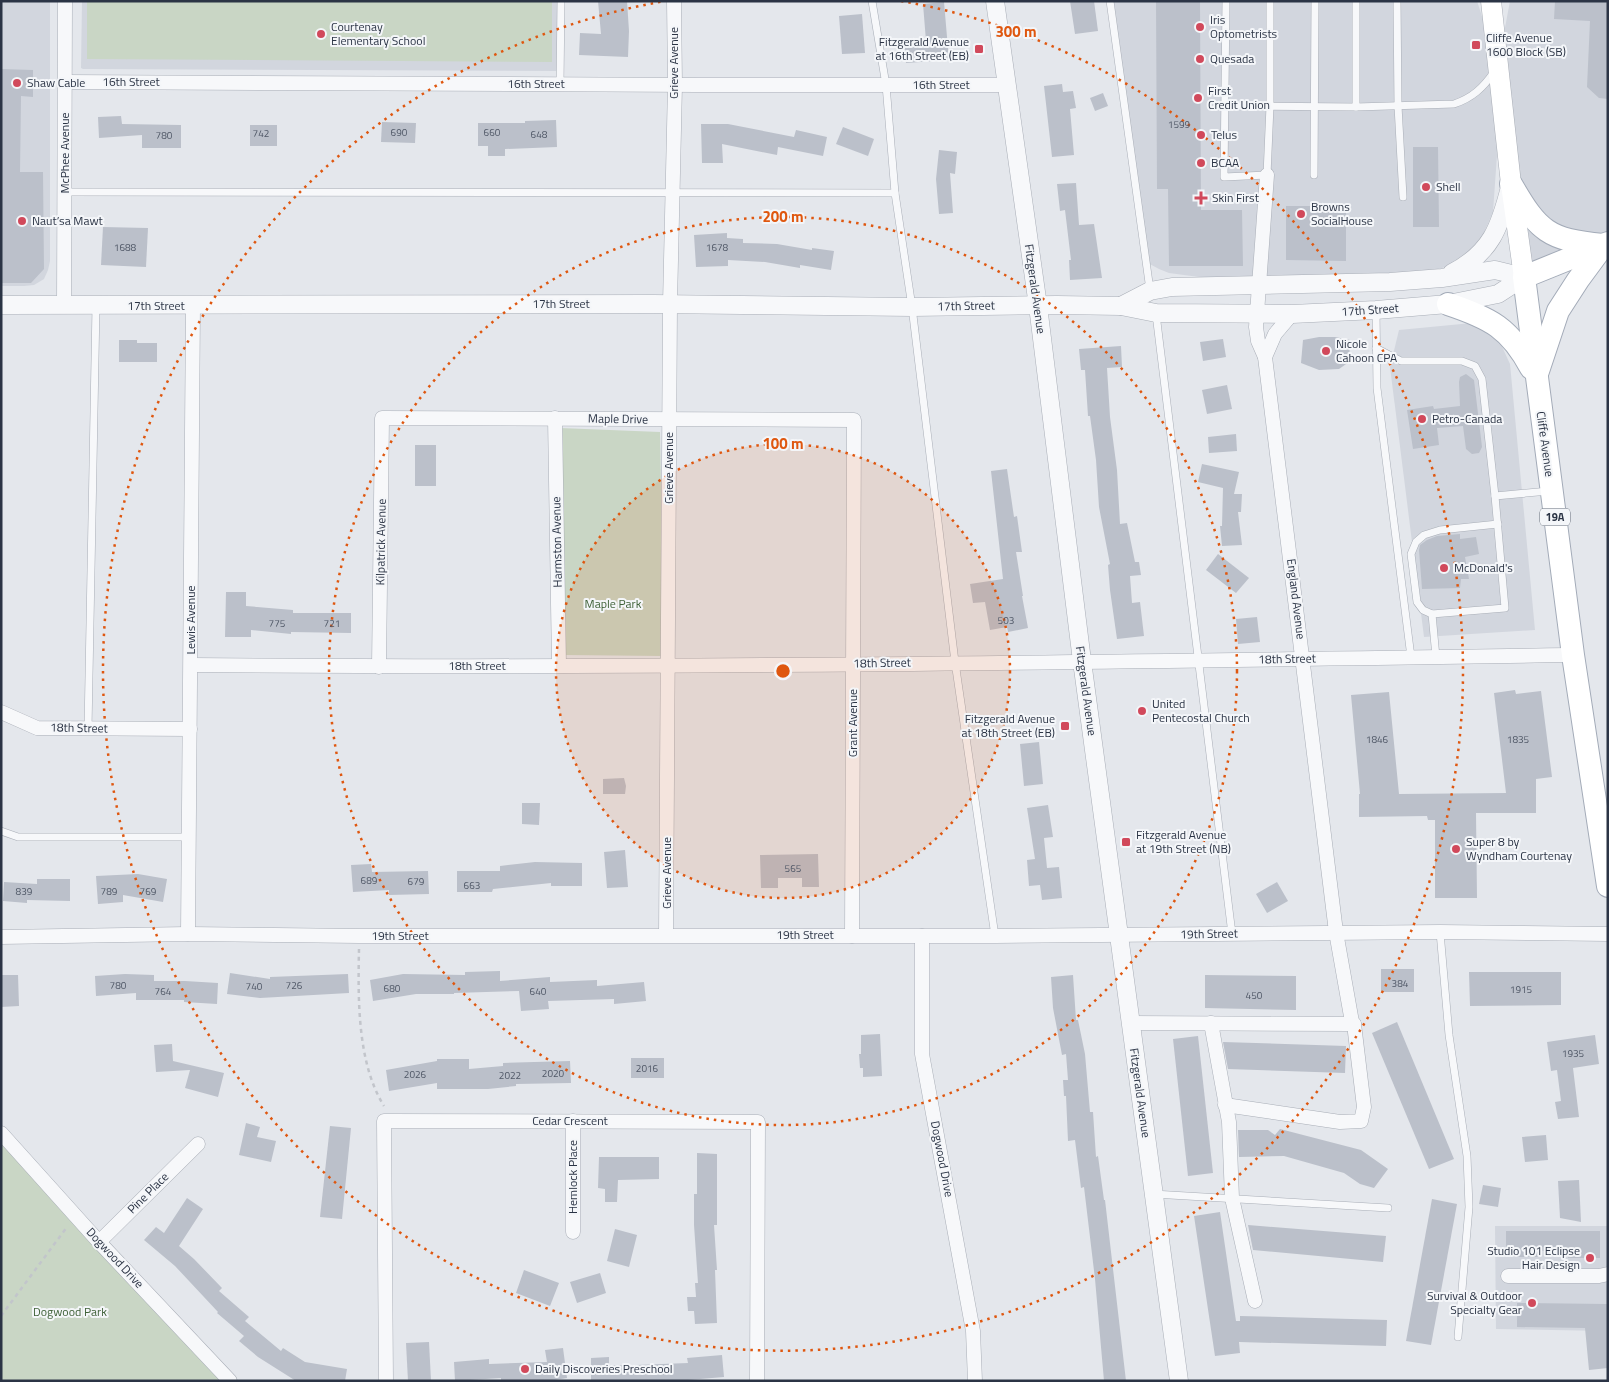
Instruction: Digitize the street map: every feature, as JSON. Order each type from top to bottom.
[{"type":"main road","name":"Cliffe Avenue","points":[[1491,1],[1511,184],[1536,378],[1573,656],[1608,886]]},
{"type":"main road","points":[[1511,184],[1535,222],[1544,229],[1561,238],[1582,243],[1606,244]]},
{"type":"main road","points":[[1536,378],[1558,311],[1578,280],[1606,244]]},
{"type":"main road","name":"17th Street","points":[[1524,277],[1606,244]]},
{"type":"main road","points":[[1448,304],[1474,312],[1493,322],[1507,333],[1521,350],[1536,378]]},
{"type":"street","name":"McPhee Avenue","points":[[64,306],[65,1]]},
{"type":"street","name":"Grieve Avenue","points":[[666,935],[671,194],[675,85],[674,1]]},
{"type":"street","name":"Fitzgerald Avenue","points":[[995,1],[1038,306],[1082,661],[1179,1381]]},
{"type":"street","name":"16th Street","points":[[65,82],[1006,85]]},
{"type":"street","name":"England Avenue","points":[[1225,1105],[1340,1122],[1361,1121],[1364,1107],[1354,1024],[1352,1022],[1336,932],[1265,357],[1258,341],[1256,314],[1267,175]]},
{"type":"street","points":[[1442,278],[1464,267],[1491,242],[1503,216],[1511,184]]},
{"type":"street","name":"17th Street","points":[[1121,306],[1150,291],[1172,287],[1390,282],[1442,278],[1495,270],[1524,277]]},
{"type":"street","name":"17th Street","points":[[1,305],[670,304],[912,307],[1121,306],[1156,313],[1292,314],[1448,304],[1498,294],[1524,277]]},
{"type":"street","name":"Lewis Avenue","points":[[188,934],[193,306]]},
{"type":"street","points":[[1265,357],[1275,334],[1292,314]]},
{"type":"street","name":"Maple Drive","points":[[382,418],[854,420]]},
{"type":"street","name":"Kilpatrick Avenue","points":[[380,666],[382,418]]},
{"type":"street","name":"Harmston Avenue","points":[[555,418],[559,665]]},
{"type":"street","name":"Grant Avenue","points":[[852,936],[854,420]]},
{"type":"street","name":"18th Street","points":[[191,665],[668,666],[1573,656]]},
{"type":"street","name":"18th Street","points":[[1,712],[37,728],[190,729]]},
{"type":"street","name":"19th Street","points":[[1,937],[188,934],[359,936],[995,936],[1336,932],[1608,934]]},
{"type":"street","name":"Dogwood Drive","points":[[922,936],[922,1054],[973,1331],[975,1381]]},
{"type":"street","points":[[1130,1023],[1354,1024]]},
{"type":"street","points":[[1211,1023],[1229,1122],[1232,1198],[1255,1301]]},
{"type":"street","points":[[386,1381],[384,1121],[396,1121]]},
{"type":"street","name":"Cedar Crescent","points":[[396,1121],[758,1122],[757,1381]]},
{"type":"street","name":"Hemlock Place","points":[[573,1121],[573,1232]]},
{"type":"street","name":"Dogwood Drive","points":[[1,1134],[99,1242],[230,1381]]},
{"type":"street","name":"Pine Place","points":[[99,1242],[198,1144]]},
{"type":"street","points":[[1508,1276],[1605,1277]]},
{"type":"lane","points":[[560,84],[561,1]]},
{"type":"lane","points":[[872,1],[886,85],[895,194],[912,307],[955,662],[995,936]]},
{"type":"lane","points":[[1110,1],[1150,291]]},
{"type":"lane","points":[[1226,1],[1224,177],[1267,175],[1270,106],[1270,1]]},
{"type":"lane","points":[[1314,175],[1315,1]]},
{"type":"lane","points":[[1356,1],[1356,106]]},
{"type":"lane","points":[[1397,1],[1398,106],[1403,197]]},
{"type":"lane","points":[[1225,106],[1398,106],[1454,104],[1468,99],[1484,86],[1498,66]]},
{"type":"lane","points":[[65,192],[895,194]]},
{"type":"lane","points":[[88,729],[96,306]]},
{"type":"lane","points":[[1376,310],[1377,388],[1411,658]]},
{"type":"lane","points":[[1156,313],[1232,934]]},
{"type":"lane","points":[[1376,348],[1400,361],[1462,361],[1474,366],[1482,379],[1498,524],[1505,608],[1432,614],[1423,610],[1417,602],[1411,554],[1416,542],[1424,535],[1440,530],[1498,524]]},
{"type":"lane","points":[[1495,496],[1552,491]]},
{"type":"lane","points":[[1432,614],[1436,657]]},
{"type":"lane","points":[[1,831],[18,837],[189,837]]},
{"type":"lane","points":[[1440,932],[1449,1036],[1467,1165],[1468,1207],[1458,1337]]},
{"type":"lane","points":[[1153,1194],[1388,1208]]},
{"type":"path","points":[[359,936],[358,1003],[368,1071],[376,1094],[396,1121]]},
{"type":"path","points":[[1,1316],[76,1216]]},
{"type":"shaded area","points":[[1,1],[50,1],[50,261],[44,279],[34,285],[24,286],[1,286]]},
{"type":"shaded area","name":"Courtenay Elementary School","points":[[82,1],[561,1],[560,71],[83,69],[81,68]]},
{"type":"shaded area","points":[[1110,1],[1477,1],[1498,65],[1510,1],[1608,1],[1608,243],[1524,277],[1501,98],[1493,212],[1477,249],[1453,265],[1390,282],[1259,285],[1169,273],[1159,269],[1146,262]]},
{"type":"shaded area","points":[[1472,323],[1499,340],[1510,364],[1535,630],[1424,637],[1390,367],[1399,330]]},
{"type":"shaded area","points":[[1495,1226],[1608,1226],[1608,1331],[1496,1329]]},
{"type":"green space","name":"Courtenay Elementary School","points":[[87,1],[552,1],[552,62],[87,59]]},
{"type":"green space","name":"Maple Park","points":[[560,428],[660,432],[664,656],[563,655]]},
{"type":"green space","name":"Dogwood Park","points":[[1,1133],[230,1381],[1,1381]]},
{"type":"building","points":[[598,1],[627,1],[628,57],[579,55],[580,33],[601,34]]},
{"type":"building","points":[[1070,1],[1094,1],[1098,31],[1075,34]]},
{"type":"building","points":[[1156,1],[1200,1],[1201,210],[1242,210],[1243,266],[1169,266],[1168,189],[1157,189]]},
{"type":"building","points":[[1555,1],[1608,1],[1608,99],[1599,98],[1587,87],[1590,21],[1554,19]]},
{"type":"building","points":[[944,2],[949,60],[906,63],[904,43],[926,41],[923,4]]},
{"type":"building","points":[[862,14],[865,53],[842,54],[839,16]]},
{"type":"building","name":"Naut’sa Mawt","points":[[1,69],[33,70],[33,97],[21,96],[20,172],[43,172],[44,269],[31,283],[1,283]]},
{"type":"building","points":[[1062,84],[1063,92],[1073,91],[1076,108],[1070,109],[1074,155],[1052,157],[1044,86]]},
{"type":"building","points":[[1103,93],[1108,106],[1095,111],[1090,98]]},
{"type":"building","points":[[121,116],[122,124],[181,125],[181,148],[142,148],[142,135],[99,138],[98,117]]},
{"type":"building","points":[[556,120],[557,147],[505,149],[505,156],[488,156],[488,146],[478,146],[478,123],[525,123],[525,121]]},
{"type":"building","points":[[382,122],[416,123],[415,143],[381,142]]},
{"type":"building","points":[[701,124],[728,124],[794,137],[796,130],[827,137],[823,156],[778,147],[777,155],[722,144],[723,163],[702,163]]},
{"type":"building","points":[[250,125],[277,125],[277,146],[250,146]]},
{"type":"building","points":[[843,127],[874,139],[868,156],[836,144]]},
{"type":"building","name":"Shell","points":[[1413,147],[1438,147],[1439,227],[1413,227]]},
{"type":"building","points":[[939,150],[957,152],[955,174],[950,173],[953,213],[939,214],[936,179]]},
{"type":"building","points":[[1076,183],[1079,225],[1094,224],[1102,278],[1070,280],[1069,260],[1071,260],[1065,210],[1060,211],[1057,184]]},
{"type":"building","points":[[1286,206],[1346,206],[1346,261],[1286,260]]},
{"type":"building","points":[[103,227],[148,228],[146,267],[101,265]]},
{"type":"building","points":[[727,233],[727,238],[743,239],[743,243],[777,244],[812,250],[812,248],[834,251],[831,270],[800,265],[800,268],[765,262],[728,260],[728,266],[696,267],[694,235]]},
{"type":"building","name":"Nicole Cahoon CPA","points":[[1335,337],[1350,340],[1349,362],[1339,369],[1319,370],[1301,363],[1303,340]]},
{"type":"building","points":[[1223,339],[1226,357],[1203,361],[1200,342]]},
{"type":"building","points":[[119,340],[137,340],[137,343],[157,343],[157,362],[119,362]]},
{"type":"building","points":[[1121,346],[1122,367],[1107,368],[1110,417],[1117,470],[1120,524],[1127,523],[1135,562],[1139,562],[1141,575],[1130,576],[1132,603],[1140,602],[1144,636],[1117,639],[1110,590],[1108,565],[1110,564],[1099,507],[1096,460],[1090,416],[1088,416],[1085,370],[1081,370],[1079,349]]},
{"type":"building","points":[[1466,374],[1474,380],[1482,447],[1479,453],[1472,454],[1466,449],[1463,426],[1437,428],[1439,445],[1413,449],[1407,410],[1433,406],[1434,409],[1460,406],[1459,382],[1460,377]]},
{"type":"building","points":[[1227,385],[1232,409],[1207,414],[1202,390]]},
{"type":"building","points":[[1236,434],[1237,451],[1209,453],[1208,437]]},
{"type":"building","points":[[415,445],[436,445],[436,486],[415,486]]},
{"type":"building","points":[[1202,464],[1239,472],[1234,494],[1242,494],[1241,512],[1238,512],[1242,545],[1222,546],[1220,526],[1222,526],[1223,488],[1198,482]]},
{"type":"building","points":[[1007,469],[1014,517],[1017,516],[1022,552],[1016,552],[1028,628],[1008,632],[1007,627],[990,630],[985,602],[973,603],[970,584],[1003,579],[991,471]]},
{"type":"building","name":"McDonald's","points":[[1460,534],[1460,539],[1476,537],[1479,554],[1465,557],[1469,579],[1461,579],[1460,588],[1422,589],[1420,545],[1437,536]]},
{"type":"building","points":[[1218,554],[1249,578],[1236,593],[1206,570]]},
{"type":"building","points":[[226,592],[246,592],[246,606],[293,610],[293,613],[351,613],[351,633],[291,632],[291,634],[251,630],[251,637],[225,637]]},
{"type":"building","points":[[1257,617],[1260,642],[1238,644],[1236,619]]},
{"type":"building","points":[[1515,690],[1516,694],[1541,691],[1552,777],[1536,779],[1536,813],[1476,813],[1477,898],[1435,898],[1435,820],[1428,820],[1427,816],[1359,817],[1360,794],[1351,695],[1389,692],[1399,794],[1506,793],[1494,693]]},
{"type":"building","points":[[1039,742],[1043,784],[1024,786],[1020,744]]},
{"type":"building","points":[[624,778],[625,794],[603,794],[603,779]]},
{"type":"building","points":[[522,803],[540,803],[539,825],[522,824]]},
{"type":"building","points":[[1048,805],[1053,837],[1044,838],[1047,868],[1059,867],[1062,898],[1042,900],[1040,885],[1029,886],[1027,860],[1035,859],[1027,808]]},
{"type":"building","points":[[625,850],[628,887],[607,888],[604,852]]},
{"type":"building","points":[[818,854],[819,887],[802,887],[802,878],[778,878],[778,888],[761,888],[760,855]]},
{"type":"building","points":[[535,862],[582,863],[582,886],[551,886],[551,883],[493,889],[492,892],[457,892],[457,871],[500,871],[500,866]]},
{"type":"building","points":[[371,864],[372,872],[428,871],[429,894],[389,895],[389,890],[353,892],[351,865]]},
{"type":"building","points":[[138,874],[167,879],[163,902],[123,895],[123,902],[98,904],[96,876]]},
{"type":"building","points":[[37,879],[70,879],[70,901],[27,900],[27,903],[3,901],[4,882],[37,884]]},
{"type":"building","points":[[1277,882],[1288,901],[1267,913],[1256,894]]},
{"type":"building","points":[[1381,969],[1414,969],[1414,992],[1381,992]]},
{"type":"building","points":[[500,971],[500,981],[550,977],[550,982],[597,980],[597,986],[644,982],[646,1001],[614,1004],[614,999],[548,1001],[549,1009],[521,1011],[519,991],[416,994],[373,1001],[370,980],[403,974],[465,975],[465,972]]},
{"type":"building","points":[[1469,972],[1561,972],[1561,1005],[1470,1006]]},
{"type":"building","points":[[230,973],[270,979],[270,977],[348,974],[349,993],[260,998],[227,994]]},
{"type":"building","points":[[1,975],[18,975],[19,1006],[1,1007]]},
{"type":"building","points":[[154,975],[154,981],[218,983],[217,1004],[184,1002],[184,1000],[136,1000],[136,993],[96,996],[95,976]]},
{"type":"building","points":[[1073,975],[1076,1020],[1078,1020],[1085,1054],[1090,1112],[1093,1112],[1096,1157],[1098,1156],[1105,1200],[1126,1381],[1104,1381],[1095,1279],[1084,1187],[1081,1188],[1075,1140],[1068,1141],[1066,1096],[1064,1096],[1063,1080],[1068,1080],[1066,1054],[1062,1055],[1053,1008],[1051,977]]},
{"type":"building","points":[[1205,975],[1296,976],[1296,1010],[1205,1008]]},
{"type":"building","points":[[1397,1022],[1454,1159],[1429,1169],[1372,1033]]},
{"type":"building","points":[[880,1034],[882,1076],[863,1077],[863,1068],[860,1068],[859,1054],[861,1054],[861,1035]]},
{"type":"building","points":[[1595,1035],[1599,1064],[1573,1068],[1579,1117],[1558,1119],[1555,1102],[1561,1101],[1557,1070],[1551,1071],[1547,1042]]},
{"type":"building","points":[[1198,1036],[1213,1173],[1188,1176],[1173,1039]]},
{"type":"building","points":[[1223,1042],[1346,1046],[1345,1073],[1228,1069]]},
{"type":"building","points":[[172,1044],[173,1061],[224,1073],[218,1097],[185,1088],[190,1070],[156,1072],[154,1045]]},
{"type":"building","points":[[631,1058],[664,1058],[664,1078],[631,1078]]},
{"type":"building","points":[[437,1059],[469,1059],[469,1069],[503,1066],[503,1063],[570,1061],[571,1083],[516,1084],[516,1086],[488,1089],[437,1089],[437,1083],[389,1091],[386,1070],[437,1061]]},
{"type":"building","points":[[246,1123],[260,1127],[257,1137],[276,1141],[271,1162],[239,1155]]},
{"type":"building","points":[[330,1126],[351,1128],[342,1219],[320,1217]]},
{"type":"building","points":[[1280,1129],[1361,1150],[1388,1169],[1374,1188],[1360,1184],[1344,1173],[1284,1156],[1239,1157],[1238,1130],[1268,1130],[1275,1135]]},
{"type":"building","points":[[1546,1135],[1548,1160],[1525,1162],[1522,1137]]},
{"type":"building","points":[[697,1153],[717,1154],[717,1225],[714,1225],[717,1270],[715,1270],[717,1323],[695,1324],[694,1311],[688,1311],[687,1297],[696,1297],[695,1283],[698,1283],[694,1225],[694,1194],[697,1194]]},
{"type":"building","points":[[599,1157],[659,1157],[659,1179],[618,1180],[617,1202],[605,1202],[605,1189],[598,1188]]},
{"type":"building","points":[[1579,1180],[1581,1222],[1560,1218],[1558,1181]]},
{"type":"building","points":[[1483,1185],[1501,1188],[1498,1207],[1479,1204]]},
{"type":"building","points":[[187,1198],[203,1209],[179,1246],[222,1288],[219,1291],[249,1317],[245,1321],[281,1351],[283,1348],[305,1362],[347,1369],[345,1381],[296,1381],[258,1357],[239,1341],[244,1336],[217,1313],[175,1266],[144,1240],[156,1227],[164,1233]]},
{"type":"building","points":[[1432,1199],[1457,1204],[1431,1345],[1406,1341]]},
{"type":"building","points":[[1220,1212],[1236,1321],[1240,1321],[1240,1316],[1387,1320],[1386,1346],[1239,1342],[1240,1353],[1215,1356],[1194,1216]]},
{"type":"building","points":[[1248,1225],[1386,1236],[1383,1262],[1253,1250]]},
{"type":"building","points":[[615,1229],[637,1235],[629,1267],[607,1261]]},
{"type":"building","points":[[1506,1231],[1600,1231],[1600,1258],[1568,1258],[1568,1250],[1539,1251],[1539,1257],[1506,1257]]},
{"type":"building","points":[[524,1270],[559,1283],[550,1306],[516,1293]]},
{"type":"building","points":[[600,1273],[606,1293],[577,1303],[570,1282]]},
{"type":"building","points":[[1517,1303],[1607,1304],[1608,1368],[1589,1370],[1585,1328],[1517,1327]]},
{"type":"building","points":[[429,1342],[431,1381],[408,1381],[406,1343]]},
{"type":"building","points":[[563,1348],[567,1378],[549,1381],[501,1381],[501,1378],[455,1381],[454,1362],[489,1359],[489,1364],[547,1362],[545,1350]]},
{"type":"building","points":[[722,1355],[724,1377],[676,1381],[591,1381],[591,1358],[609,1357],[609,1365],[636,1365],[688,1363],[687,1358]]},
{"type":"place","name":"Iris Optometrists","points":[[1200,27]]},
{"type":"place","name":"Courtenay Elementary School","points":[[321,34]]},
{"type":"place","name":"Cliffe Avenue 1600 Block (SB)","points":[[1476,45]]},
{"type":"place","name":"Fitzgerald Avenue at 16th Street (EB)","points":[[979,49]]},
{"type":"place","name":"Quesada","points":[[1200,59]]},
{"type":"place","name":"Shaw Cable","points":[[17,83]]},
{"type":"place","name":"First Credit Union","points":[[1198,98]]},
{"type":"place","name":"Telus","points":[[1201,135]]},
{"type":"place","name":"BCAA","points":[[1201,163]]},
{"type":"place","name":"Shell","points":[[1426,187]]},
{"type":"place","name":"Skin First","points":[[1201,198]]},
{"type":"place","name":"Browns SocialHouse","points":[[1301,214]]},
{"type":"place","name":"Naut’sa Mawt","points":[[22,221]]},
{"type":"place","name":"Nicole Cahoon CPA","points":[[1326,351]]},
{"type":"place","name":"Petro-Canada","points":[[1422,419]]},
{"type":"place","name":"McDonald's","points":[[1444,568]]},
{"type":"place","name":"United Pentecostal Church","points":[[1142,711]]},
{"type":"place","name":"Fitzgerald Avenue at 18th Street (EB)","points":[[1065,726]]},
{"type":"place","name":"Fitzgerald Avenue at 19th Street (NB)","points":[[1126,842]]},
{"type":"place","name":"Super 8 by Wyndham Courtenay","points":[[1456,849]]},
{"type":"place","name":"Studio 101 Eclipse Hair Design","points":[[1590,1258]]},
{"type":"place","name":"Survival & Outdoor Specialty Gear","points":[[1532,1303]]},
{"type":"place","name":"Daily Discoveries Preschool","points":[[525,1369]]}]
